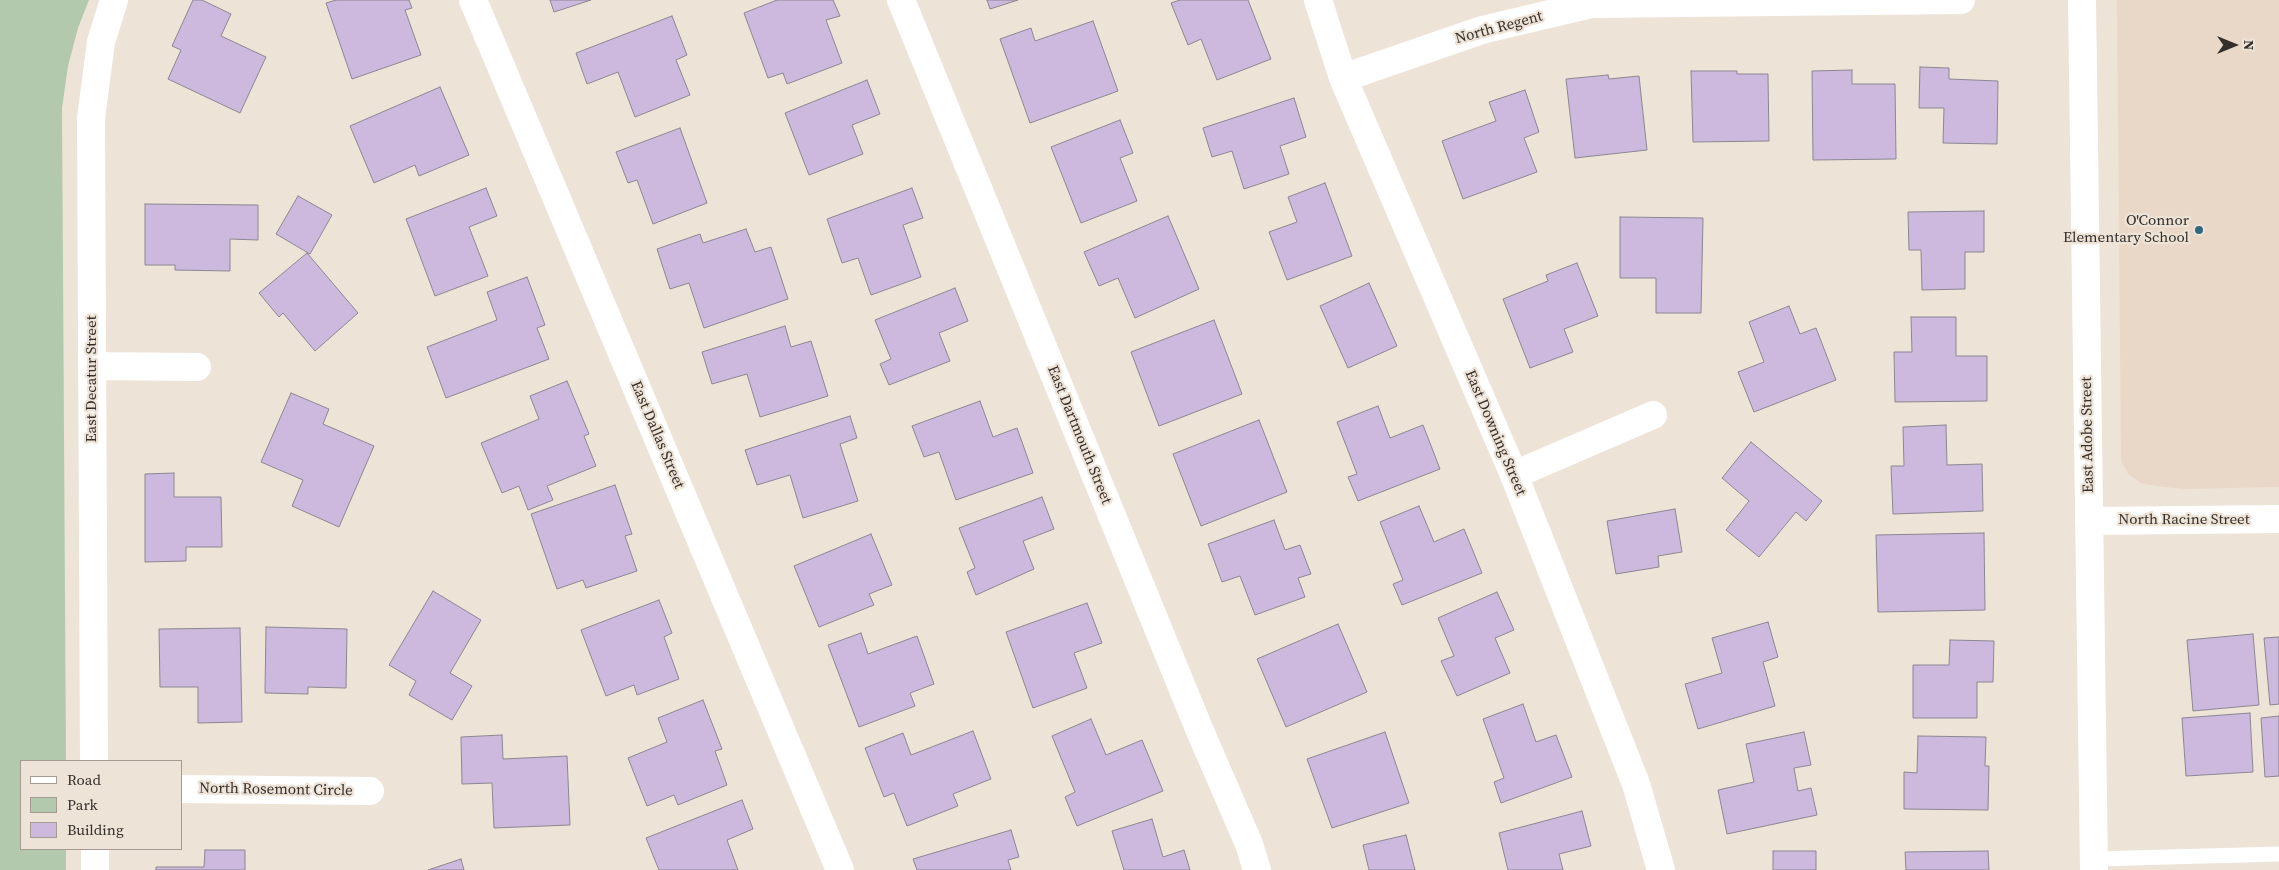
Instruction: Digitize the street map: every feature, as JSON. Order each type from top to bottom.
[{"type":"street","name":"East Decatur Street","points":[[94,760],[91,118],[102,42],[114,0]]},
{"type":"street","name":"East Dallas Street","points":[[473,0],[840,870]]},
{"type":"street","name":"East Dartmouth Street","points":[[900,0],[1200,731],[1249,844],[1258,870]]},
{"type":"street","name":"East Downing Street","points":[[1318,0],[1343,78],[1514,475],[1636,784],[1661,870]]},
{"type":"street","name":"North Regent","points":[[1343,78],[1482,30],[1592,4],[1961,0]]},
{"type":"street","name":"East Adobe Street","points":[[2082,0],[2094,864]]},
{"type":"street","points":[[92,366],[197,368]]},
{"type":"street","points":[[1514,475],[1653,415]]},
{"type":"street","name":"North Racine Street","points":[[2089,521],[2279,520]]},
{"type":"street","name":"North Rosemont Circle","points":[[182,789],[370,791]]},
{"type":"street","points":[[94,850],[95,870]]},
{"type":"lane","points":[[2094,864],[2279,854]]},
{"type":"shaded area","name":"O'Connor Elementary School","points":[[2117,0],[2279,0],[2279,487],[2184,489],[2156,486],[2141,483],[2128,474],[2121,461]]},
{"type":"green space","points":[[0,0],[89,0],[78,28],[68,66],[62,108],[66,760],[20,760],[20,850],[66,850],[66,870],[0,870]]},
{"type":"building","points":[[193,0],[202,0],[231,14],[221,36],[266,57],[240,113],[168,79],[181,50],[172,46]]},
{"type":"building","points":[[336,0],[409,0],[412,8],[405,10],[421,55],[352,79],[326,3]]},
{"type":"building","points":[[550,0],[591,0],[554,12]]},
{"type":"building","points":[[777,0],[833,0],[840,16],[826,20],[842,63],[787,84],[783,73],[768,78],[744,13]]},
{"type":"building","points":[[987,0],[1018,0],[990,9]]},
{"type":"building","points":[[1180,0],[1248,0],[1271,59],[1217,80],[1201,39],[1188,45],[1171,3]]},
{"type":"building","points":[[672,16],[687,55],[676,60],[690,95],[635,117],[618,72],[587,84],[576,53]]},
{"type":"building","points":[[1093,21],[1118,91],[1030,123],[1000,39],[1031,28],[1035,41]]},
{"type":"building","points":[[1920,67],[1949,68],[1949,79],[1998,81],[1997,144],[1943,143],[1944,108],[1919,108]]},
{"type":"building","points":[[1852,70],[1852,84],[1895,84],[1896,159],[1813,160],[1812,71]]},
{"type":"building","points":[[1691,71],[1737,71],[1737,74],[1768,74],[1769,141],[1693,142]]},
{"type":"building","points":[[1608,75],[1609,79],[1639,76],[1647,150],[1575,158],[1566,79]]},
{"type":"building","points":[[867,80],[880,114],[852,125],[863,154],[809,175],[785,113]]},
{"type":"building","points":[[440,87],[469,155],[419,176],[415,165],[374,183],[350,126]]},
{"type":"building","points":[[1525,90],[1539,132],[1524,138],[1537,172],[1463,199],[1442,141],[1496,121],[1489,102]]},
{"type":"building","points":[[1294,98],[1306,137],[1280,146],[1289,174],[1244,189],[1232,151],[1212,157],[1203,128]]},
{"type":"building","points":[[1120,120],[1133,153],[1120,158],[1137,201],[1081,223],[1051,147]]},
{"type":"building","points":[[680,128],[707,203],[653,224],[637,180],[628,183],[616,152]]},
{"type":"building","points":[[1325,183],[1352,256],[1287,280],[1269,232],[1297,222],[1288,197]]},
{"type":"building","points":[[486,188],[497,216],[469,227],[488,276],[435,296],[406,219]]},
{"type":"building","points":[[912,188],[923,218],[903,225],[921,277],[871,295],[858,258],[842,263],[827,219]]},
{"type":"building","points":[[298,196],[332,215],[310,254],[276,234]]},
{"type":"building","points":[[145,204],[258,205],[258,240],[230,239],[230,271],[175,270],[175,265],[145,265]]},
{"type":"building","points":[[1984,211],[1984,252],[1965,252],[1965,289],[1922,290],[1921,250],[1909,250],[1908,212]]},
{"type":"building","points":[[1168,216],[1199,289],[1135,318],[1118,278],[1099,286],[1084,252]]},
{"type":"building","points":[[1620,217],[1703,218],[1701,313],[1656,313],[1656,278],[1620,278]]},
{"type":"building","points":[[746,229],[755,252],[771,247],[788,299],[704,328],[689,283],[670,289],[657,249],[700,234],[703,243]]},
{"type":"building","points":[[307,253],[358,313],[315,351],[283,313],[279,317],[259,293]]},
{"type":"building","points":[[1577,263],[1598,316],[1564,329],[1573,352],[1530,368],[1503,299],[1548,281],[1546,275]]},
{"type":"building","points":[[527,277],[545,325],[537,328],[549,359],[446,398],[427,347],[497,320],[487,292]]},
{"type":"building","points":[[1369,283],[1397,346],[1348,368],[1320,306]]},
{"type":"building","points":[[955,288],[968,321],[939,333],[950,361],[889,385],[880,364],[891,359],[875,320]]},
{"type":"building","points":[[1789,306],[1800,334],[1816,328],[1836,380],[1754,412],[1738,372],[1764,362],[1749,322]]},
{"type":"building","points":[[1911,317],[1956,317],[1956,356],[1987,356],[1987,401],[1895,402],[1894,352],[1912,352]]},
{"type":"building","points":[[1214,320],[1242,394],[1159,426],[1131,352]]},
{"type":"building","points":[[785,326],[791,347],[811,341],[828,396],[760,417],[747,374],[712,384],[702,352]]},
{"type":"building","points":[[567,381],[589,434],[584,436],[596,466],[547,486],[553,500],[528,510],[519,486],[502,493],[481,443],[539,419],[530,396]]},
{"type":"building","points":[[291,393],[329,409],[323,424],[374,446],[339,527],[292,506],[303,480],[261,462]]},
{"type":"building","points":[[980,401],[993,437],[1017,428],[1033,473],[956,500],[939,452],[924,457],[912,426]]},
{"type":"building","points":[[1378,406],[1390,438],[1423,425],[1440,469],[1358,501],[1348,477],[1357,474],[1337,422]]},
{"type":"building","points":[[850,416],[857,438],[840,444],[858,501],[803,518],[790,475],[757,485],[745,450]]},
{"type":"building","points":[[1259,420],[1287,492],[1201,526],[1173,454]]},
{"type":"building","points":[[1946,425],[1947,465],[1982,464],[1983,511],[1893,514],[1891,466],[1904,466],[1903,427]]},
{"type":"building","points":[[1751,442],[1822,501],[1806,521],[1796,512],[1759,557],[1726,530],[1749,501],[1722,478]]},
{"type":"building","points":[[174,473],[174,497],[221,497],[222,547],[186,547],[186,561],[145,562],[145,474]]},
{"type":"building","points":[[615,485],[632,534],[625,536],[637,571],[586,588],[583,580],[557,589],[531,514]]},
{"type":"building","points":[[1042,497],[1054,529],[1023,541],[1034,569],[976,595],[967,572],[975,568],[959,528]]},
{"type":"building","points":[[1419,506],[1434,542],[1464,529],[1482,573],[1402,605],[1393,584],[1403,580],[1380,522]]},
{"type":"building","points":[[1675,509],[1682,552],[1658,556],[1659,567],[1616,574],[1607,521]]},
{"type":"building","points":[[1274,520],[1285,550],[1300,545],[1311,574],[1298,578],[1305,597],[1255,615],[1240,576],[1222,582],[1208,544]]},
{"type":"building","points":[[1984,533],[1985,610],[1878,612],[1876,535]]},
{"type":"building","points":[[871,534],[892,585],[869,594],[874,605],[819,627],[794,566]]},
{"type":"building","points":[[433,591],[481,620],[450,673],[472,686],[452,720],[409,695],[416,681],[389,665]]},
{"type":"building","points":[[1497,592],[1514,630],[1495,638],[1510,673],[1457,696],[1441,661],[1454,656],[1438,618]]},
{"type":"building","points":[[659,600],[672,633],[664,637],[679,679],[637,695],[634,685],[606,696],[581,630]]},
{"type":"building","points":[[1087,603],[1102,643],[1074,653],[1087,688],[1033,708],[1006,632]]},
{"type":"building","points":[[1768,622],[1778,657],[1763,662],[1775,706],[1698,729],[1685,684],[1722,673],[1712,638]]},
{"type":"building","points":[[1338,624],[1367,692],[1286,727],[1257,659]]},
{"type":"building","points":[[266,627],[347,629],[346,688],[308,687],[308,694],[265,693]]},
{"type":"building","points":[[240,628],[242,722],[198,723],[198,687],[160,687],[159,629]]},
{"type":"building","points":[[861,633],[868,654],[917,636],[934,684],[910,693],[915,706],[859,727],[828,645]]},
{"type":"building","points":[[2253,634],[2259,705],[2193,711],[2187,640]]},
{"type":"building","points":[[2279,637],[2279,704],[2270,705],[2264,638]]},
{"type":"building","points":[[1950,640],[1994,641],[1993,682],[1977,682],[1977,718],[1913,718],[1913,665],[1949,665]]},
{"type":"building","points":[[703,700],[722,749],[715,751],[727,785],[678,805],[674,795],[647,806],[628,758],[667,742],[658,718]]},
{"type":"building","points":[[1523,704],[1536,742],[1556,735],[1572,777],[1501,803],[1494,782],[1504,778],[1483,719]]},
{"type":"building","points":[[2250,713],[2253,772],[2186,776],[2182,718]]},
{"type":"building","points":[[2279,716],[2279,776],[2265,777],[2261,718]]},
{"type":"building","points":[[1091,719],[1106,755],[1142,740],[1163,791],[1077,826],[1065,797],[1075,792],[1052,736]]},
{"type":"building","points":[[973,731],[991,779],[953,794],[958,806],[907,826],[894,793],[884,797],[865,748],[903,733],[911,755]]},
{"type":"building","points":[[1385,732],[1409,803],[1332,828],[1307,759]]},
{"type":"building","points":[[1804,732],[1811,765],[1794,768],[1798,791],[1811,788],[1817,815],[1727,834],[1718,790],[1754,782],[1746,744]]},
{"type":"building","points":[[502,735],[503,759],[567,756],[570,825],[494,828],[492,783],[462,784],[461,737]]},
{"type":"building","points":[[1918,736],[1986,737],[1985,766],[1989,766],[1988,810],[1904,809],[1904,772],[1917,773]]},
{"type":"building","points":[[742,800],[753,829],[727,840],[738,870],[659,870],[646,838]]},
{"type":"building","points":[[1582,811],[1591,846],[1559,854],[1563,870],[1508,870],[1499,833]]},
{"type":"building","points":[[1152,819],[1163,857],[1184,850],[1190,870],[1124,870],[1112,831]]},
{"type":"building","points":[[1011,830],[1019,857],[1008,860],[1011,870],[917,870],[913,859]]},
{"type":"building","points":[[1406,835],[1415,870],[1369,870],[1363,845]]},
{"type":"building","points":[[205,850],[245,850],[245,870],[156,870],[156,867],[204,867]]},
{"type":"building","points":[[1773,851],[1816,851],[1816,870],[1773,870]]},
{"type":"building","points":[[1988,851],[1989,870],[1906,870],[1905,852]]},
{"type":"building","points":[[461,859],[464,870],[428,870]]},
{"type":"place","name":"O'Connor Elementary School","points":[[2199,230]]}]
